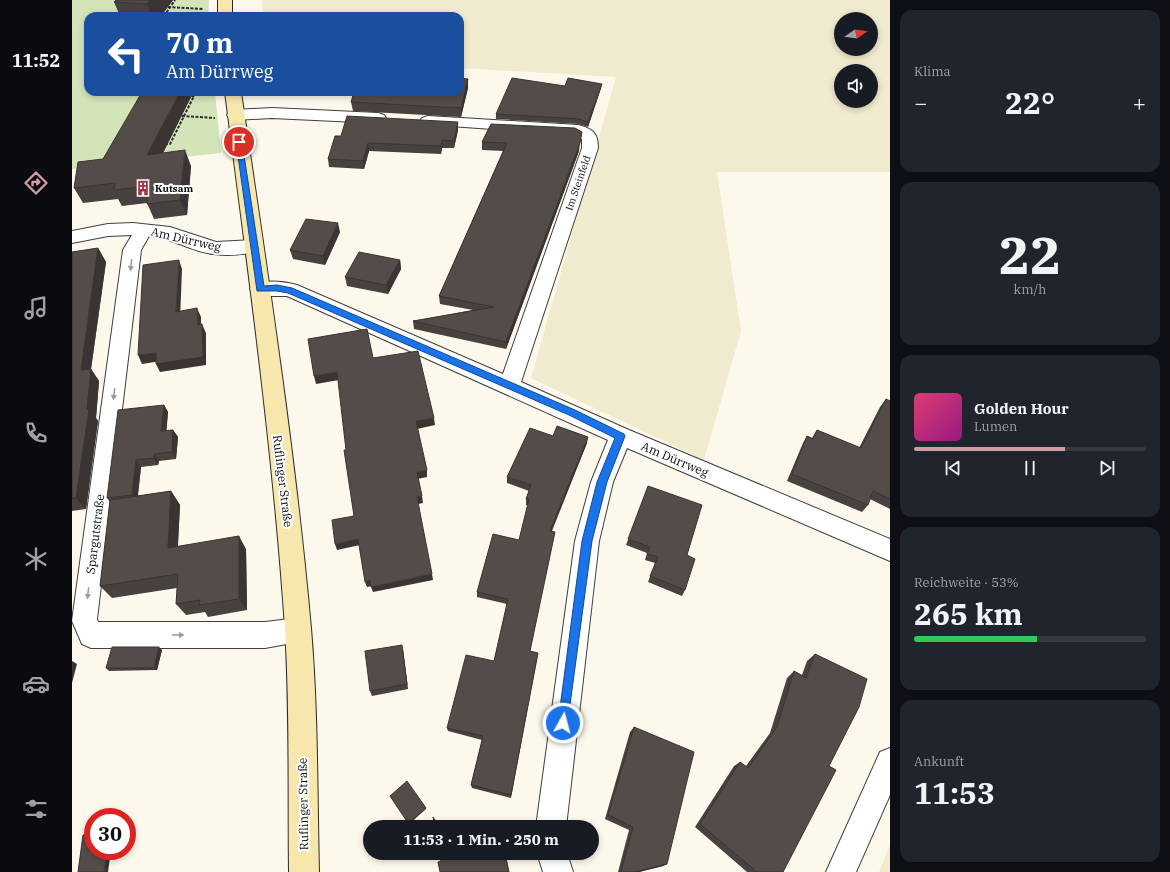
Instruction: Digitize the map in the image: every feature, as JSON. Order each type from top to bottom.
[{"type":"street","points":[[225,0],[225,12]]},
{"type":"street","name":"Ruflinger Straße","points":[[232,96],[225,117],[254,246],[291,547],[302,694],[304,872]]},
{"type":"street","points":[[225,117],[272,113],[393,119]]},
{"type":"street","name":"Im Steinfeld","points":[[416,120],[578,130],[590,137],[590,148],[509,386]]},
{"type":"street","name":"Am Dürrweg","points":[[72,237],[121,228],[144,229],[169,233],[210,248],[222,249],[254,246]]},
{"type":"street","name":"Spargutstraße","points":[[144,229],[132,250],[84,619],[91,634],[265,635],[298,630]]},
{"type":"street","name":"Am Dürrweg","points":[[260,289],[277,288],[290,290],[621,436],[890,550]]},
{"type":"street","points":[[552,820],[587,541],[602,482],[621,436]]},
{"type":"street","points":[[841,872],[890,762]]},
{"type":"street","points":[[554,860],[558,872]]},
{"type":"path","points":[[166,12],[175,0]]},
{"type":"path","points":[[169,7],[205,9]]},
{"type":"path","points":[[163,144],[170,144],[194,96],[187,96]]},
{"type":"path","points":[[183,116],[225,117]]},
{"type":"shaded area","points":[[262,0],[890,0],[890,172],[717,172],[741,331],[704,460],[531,378],[616,77],[464,68],[464,12],[263,12]]},
{"type":"shaded area","points":[[890,845],[890,872],[879,872]]},
{"type":"green space","points":[[72,0],[209,0],[208,12],[84,12],[84,96],[215,96],[221,153],[72,169]]},
{"type":"building","points":[[116,0],[150,0],[147,4],[114,2]]},
{"type":"building","points":[[464,78],[468,79],[464,96]]},
{"type":"building","points":[[512,78],[565,86],[568,78],[602,84],[588,122],[579,119],[496,114]]},
{"type":"building","points":[[140,96],[178,96],[147,155],[185,150],[180,200],[147,204],[148,186],[114,190],[115,183],[74,188],[78,162],[103,159]]},
{"type":"building","points":[[353,96],[464,96],[461,108],[351,102]]},
{"type":"building","points":[[347,116],[458,122],[454,141],[442,140],[441,146],[368,143],[363,161],[328,159],[335,136],[341,136]]},
{"type":"building","points":[[491,124],[575,128],[582,132],[580,143],[506,342],[413,321],[494,307],[439,296],[507,143],[482,142]]},
{"type":"building","points":[[306,219],[338,223],[323,256],[290,250]]},
{"type":"building","points":[[98,248],[81,370],[91,369],[87,409],[89,409],[76,498],[72,498],[72,252]]},
{"type":"building","points":[[359,252],[400,260],[386,285],[345,277]]},
{"type":"building","points":[[179,260],[176,312],[197,308],[198,325],[202,324],[203,357],[156,364],[156,353],[138,355],[143,265]]},
{"type":"building","points":[[367,329],[373,358],[418,351],[434,418],[416,421],[427,470],[417,472],[422,496],[417,497],[432,574],[371,587],[370,580],[365,582],[358,539],[335,544],[332,520],[354,516],[344,450],[346,450],[337,372],[314,376],[308,339]]},
{"type":"building","points":[[886,399],[890,401],[890,499],[873,491],[868,505],[792,474],[807,436],[813,439],[817,430],[861,448]]},
{"type":"building","points":[[164,405],[161,431],[173,430],[172,452],[154,454],[154,458],[136,460],[132,495],[107,498],[118,410]]},
{"type":"building","points":[[557,426],[588,437],[550,531],[555,532],[530,651],[538,653],[511,795],[471,785],[483,736],[447,728],[466,655],[494,661],[508,599],[477,592],[493,534],[519,540],[529,499],[526,499],[531,485],[507,477],[530,428],[553,436]]},
{"type":"building","points":[[648,486],[702,505],[687,555],[695,559],[685,590],[650,576],[658,557],[647,554],[650,547],[628,539]]},
{"type":"building","points":[[171,491],[168,548],[239,536],[239,599],[199,605],[200,600],[176,604],[178,574],[100,586],[110,500]]},
{"type":"building","points":[[402,645],[407,684],[370,691],[365,651]]},
{"type":"building","points":[[112,647],[159,647],[154,668],[106,668]]},
{"type":"building","points":[[815,654],[867,679],[859,707],[829,766],[836,770],[783,872],[757,872],[700,824],[740,762],[748,768],[777,727],[794,671],[806,678]]},
{"type":"building","points":[[634,727],[694,752],[667,864],[634,872],[621,872],[633,827],[608,815]]},
{"type":"building","points":[[407,781],[426,808],[412,820],[406,820],[390,796]]},
{"type":"building","points":[[83,835],[84,860],[106,860],[104,872],[78,872]]},
{"type":"building","points":[[506,860],[509,872],[440,872],[438,862]]},
{"type":"place","name":"Kutsam","points":[[143,188]]},
{"type":"route","points":[[239,142],[260,289],[277,288],[290,290],[401,340],[572,413],[621,436],[602,482],[587,541],[563,723]]}]
